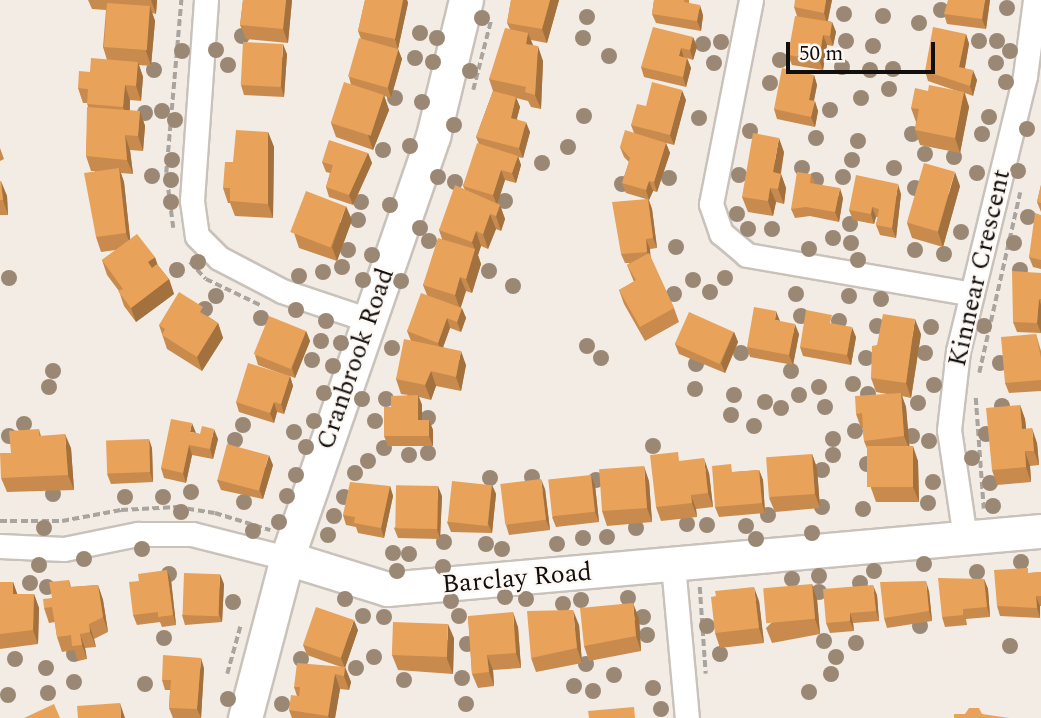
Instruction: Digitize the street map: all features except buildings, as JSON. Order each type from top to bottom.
[{"type":"street","points":[[206,0],[191,201],[197,236],[219,258],[282,291],[369,320]]},
{"type":"street","points":[[751,0],[713,184],[711,204],[721,233],[747,255],[972,294]]},
{"type":"street","name":"Kinnear Crescent","points":[[965,538],[949,430],[958,351],[1025,76],[1035,0]]},
{"type":"street","name":"Cranbrook Road","points":[[245,718],[287,558],[479,6]]},
{"type":"street","name":"Barclay Road","points":[[0,545],[64,549],[138,534],[192,534],[287,558],[387,589],[1041,531]]},
{"type":"street","points":[[685,564],[687,718]]},
{"type":"path","points":[[176,238],[168,213],[166,173],[181,0]]},
{"type":"path","points":[[469,102],[479,6]]},
{"type":"path","points":[[978,374],[1022,187]]},
{"type":"path","points":[[189,260],[206,279],[264,306]]},
{"type":"path","points":[[976,387],[985,514],[996,513]]},
{"type":"path","points":[[0,521],[62,521],[121,510],[177,507],[215,513],[272,530],[276,518]]},
{"type":"path","points":[[685,564],[707,679]]}]
